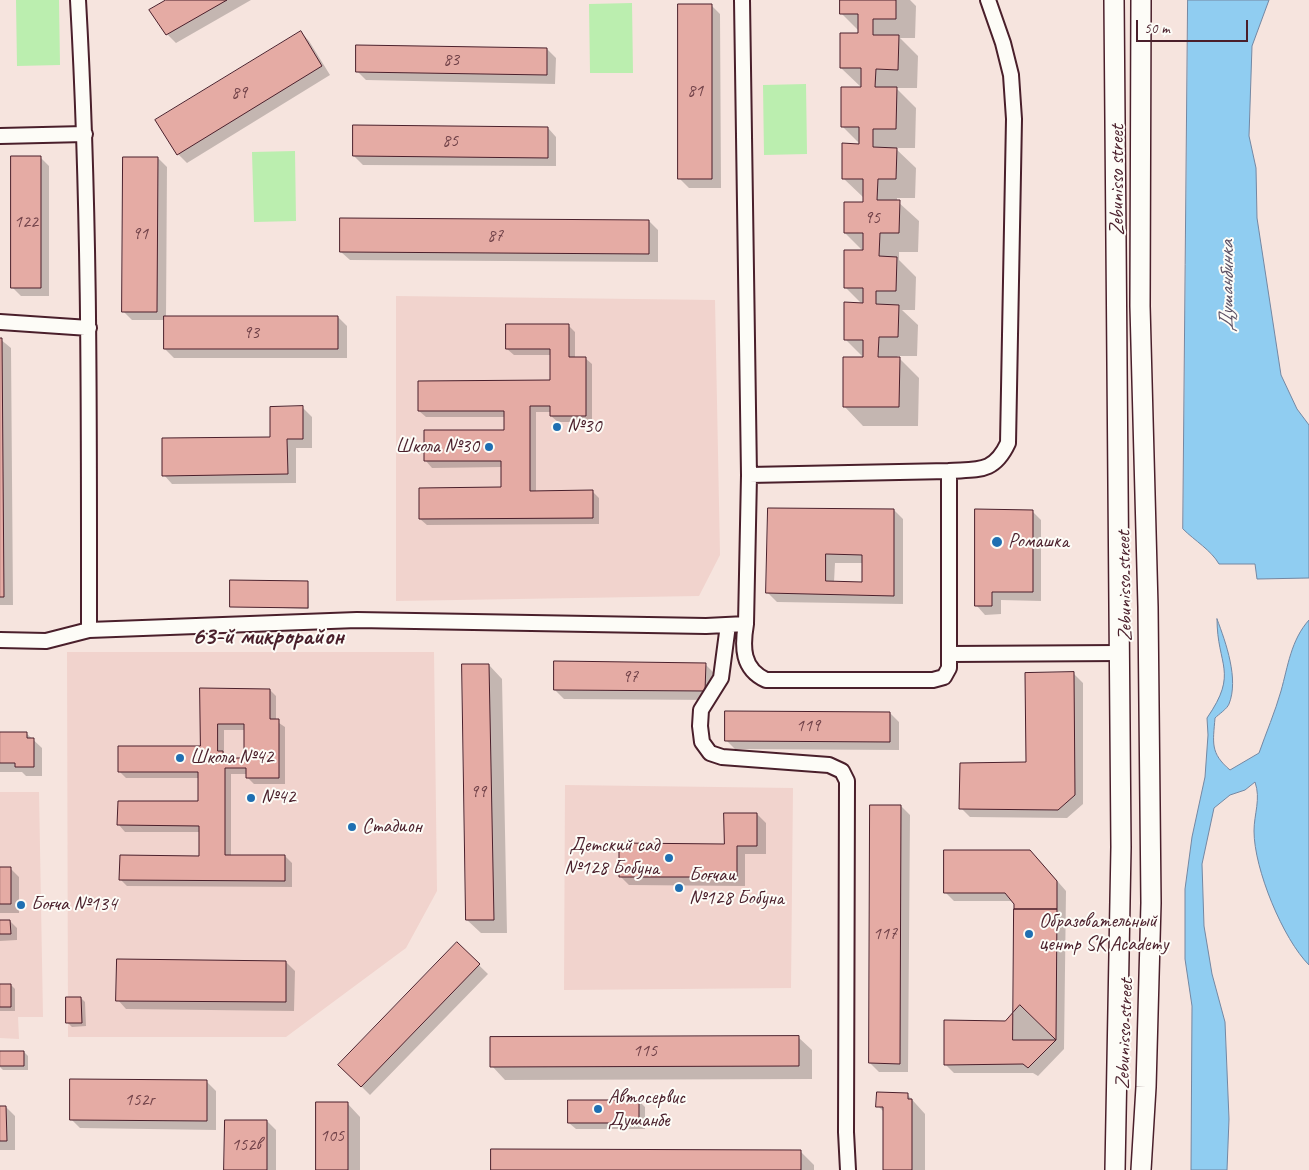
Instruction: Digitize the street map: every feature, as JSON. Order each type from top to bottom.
[{"type":"main road","points":[[1114,0],[1121,847],[1115,1170]]},
{"type":"main road","name":"Zebunisso street","points":[[1141,0],[1140,306],[1148,607],[1151,903],[1146,1087],[1141,1170]]},
{"type":"street","points":[[78,0],[85,134],[89,328],[89,630]]},
{"type":"street","points":[[742,0],[749,475],[746,624],[743,638],[747,663],[754,674],[766,680],[933,680],[947,673],[950,654],[949,471]]},
{"type":"street","points":[[749,475],[949,471],[992,465],[1002,457],[1008,443],[1014,119],[1011,75],[1003,43],[988,0]]},
{"type":"street","points":[[0,136],[85,134]]},
{"type":"street","points":[[0,322],[89,328]]},
{"type":"street","points":[[0,640],[46,641],[89,630],[357,620],[746,624]]},
{"type":"street","points":[[728,625],[721,678],[701,710],[702,742],[710,752],[722,758],[829,765],[842,771],[847,781],[846,1132],[848,1170]]},
{"type":"street","points":[[950,654],[1120,653]]},
{"type":"shaded area","name":"№30","points":[[396,296],[715,300],[720,555],[699,596],[396,601]]},
{"type":"shaded area","name":"№42","points":[[67,652],[434,652],[437,891],[406,948],[286,1037],[68,1037]]},
{"type":"shaded area","name":"Боғчаи №128 Бобуна","points":[[565,785],[793,788],[791,988],[564,990]]},
{"type":"shaded area","name":"Боғча №134","points":[[0,792],[39,792],[43,1017],[18,1017],[19,1039],[0,1038]]},
{"type":"green space","points":[[16,0],[59,0],[60,65],[17,66]]},
{"type":"green space","points":[[632,3],[633,73],[590,73],[589,4]]},
{"type":"green space","points":[[806,84],[807,154],[764,155],[763,85]]},
{"type":"green space","points":[[295,151],[296,221],[254,222],[252,152]]},
{"type":"water","name":"Душанбинка","points":[[1188,0],[1269,0],[1252,46],[1249,136],[1256,168],[1257,218],[1281,375],[1297,409],[1309,425],[1309,578],[1257,579],[1255,564],[1219,564],[1207,550],[1183,529]]},
{"type":"water","points":[[1217,619],[1230,661],[1233,684],[1229,704],[1215,718],[1214,747],[1219,758],[1230,770],[1259,753],[1279,699],[1294,645],[1309,620],[1309,965],[1289,938],[1280,921],[1259,864],[1254,831],[1257,800],[1255,782],[1245,790],[1230,795],[1214,808],[1202,864],[1204,926],[1212,974],[1225,1022],[1229,1119],[1227,1170],[1191,1170],[1192,1006],[1185,959],[1185,889],[1192,837],[1205,777],[1208,735],[1207,718],[1217,702],[1224,679]]},
{"type":"building","points":[[166,0],[227,0],[166,35],[149,10]]},
{"type":"building","points":[[840,0],[896,0],[896,19],[873,19],[873,35],[899,35],[898,70],[876,69],[875,87],[897,87],[896,129],[873,129],[873,147],[897,148],[896,179],[878,179],[877,200],[900,200],[899,233],[880,233],[879,256],[897,257],[896,291],[876,291],[876,304],[899,305],[898,337],[879,337],[878,357],[900,357],[899,407],[843,407],[843,357],[863,357],[863,340],[844,340],[844,302],[863,303],[863,288],[844,288],[844,250],[863,250],[863,233],[844,233],[844,202],[863,202],[863,179],[842,179],[842,143],[859,144],[859,127],[841,127],[841,87],[861,87],[861,68],[840,68],[840,33],[858,33],[858,14],[840,14]]},
{"type":"building","points":[[678,4],[712,4],[712,179],[678,179]]},
{"type":"building","points":[[301,31],[322,66],[177,155],[155,120]]},
{"type":"building","points":[[356,45],[547,48],[547,75],[356,72]]},
{"type":"building","points":[[353,125],[548,127],[548,158],[353,156]]},
{"type":"building","points":[[11,156],[41,156],[41,288],[11,288]]},
{"type":"building","points":[[123,157],[158,157],[157,312],[122,312]]},
{"type":"building","points":[[340,218],[649,220],[649,254],[340,252]]},
{"type":"building","points":[[164,316],[338,316],[338,349],[164,349]]},
{"type":"building","points":[[506,324],[569,324],[569,357],[586,357],[586,416],[550,416],[550,406],[530,406],[530,491],[593,490],[593,518],[419,519],[419,488],[501,487],[501,461],[424,461],[424,430],[504,430],[504,411],[418,411],[418,381],[550,380],[550,349],[506,349]]},
{"type":"building","points":[[0,338],[2,338],[4,597],[0,597]]},
{"type":"building","points":[[303,406],[303,439],[287,439],[288,474],[162,476],[162,438],[270,437],[270,407]]},
{"type":"building","points":[[768,508],[894,509],[894,596],[766,593]],"holes":[[[826,554],[862,555],[862,582],[826,581]]]},
{"type":"building","points":[[975,509],[1033,510],[1033,592],[992,592],[992,606],[975,606]]},
{"type":"building","points":[[230,580],[308,581],[308,608],[230,607]]},
{"type":"building","points":[[554,661],[706,663],[705,691],[554,690]]},
{"type":"building","points":[[462,664],[489,664],[494,920],[466,920]]},
{"type":"building","points":[[1074,672],[1075,795],[1058,810],[959,809],[960,763],[1026,762],[1025,673]]},
{"type":"building","points":[[200,688],[270,689],[270,719],[279,719],[279,778],[246,778],[246,768],[225,768],[225,855],[285,855],[285,881],[119,880],[120,855],[199,856],[199,826],[117,825],[118,801],[198,801],[198,772],[118,772],[118,746],[200,746]],"holes":[[[218,724],[244,724],[244,758],[223,758],[223,751],[218,751]]]},
{"type":"building","points":[[725,711],[890,712],[890,742],[725,741]]},
{"type":"building","points":[[0,732],[27,732],[27,738],[34,738],[34,767],[15,767],[15,763],[0,763]]},
{"type":"building","points":[[870,805],[901,805],[900,1064],[869,1063]]},
{"type":"building","points":[[724,813],[757,813],[757,846],[737,846],[737,877],[619,877],[619,843],[724,844]]},
{"type":"building","points":[[944,850],[1030,850],[1057,881],[1057,909],[1014,909],[1014,904],[1005,893],[944,893]]},
{"type":"building","points":[[0,867],[11,867],[11,904],[0,904]]},
{"type":"building","points":[[1014,909],[1057,909],[1056,1040],[1013,1040]]},
{"type":"building","points":[[0,920],[10,920],[11,934],[0,934]]},
{"type":"building","points":[[457,942],[480,964],[361,1087],[338,1065]]},
{"type":"building","points":[[117,959],[286,961],[286,1002],[116,1001]]},
{"type":"building","points":[[0,984],[11,984],[11,1007],[0,1007]]},
{"type":"building","points":[[66,997],[81,997],[82,1023],[66,1023]]},
{"type":"building","points":[[1020,1005],[1056,1040],[1028,1068],[1023,1064],[944,1065],[944,1020],[1005,1021]]},
{"type":"building","points":[[799,1036],[799,1066],[490,1067],[490,1037]]},
{"type":"building","points":[[0,1051],[24,1051],[24,1066],[0,1066]]},
{"type":"building","points":[[70,1079],[207,1080],[207,1121],[70,1120]]},
{"type":"building","points":[[877,1092],[908,1093],[908,1099],[912,1099],[912,1170],[883,1170],[883,1107],[876,1107]]},
{"type":"building","points":[[568,1100],[639,1100],[639,1123],[568,1123]]},
{"type":"building","points":[[316,1102],[348,1102],[348,1170],[316,1170]]},
{"type":"building","points":[[0,1106],[6,1106],[7,1141],[0,1141]]},
{"type":"building","points":[[225,1120],[267,1120],[267,1170],[224,1170]]},
{"type":"building","points":[[491,1149],[801,1150],[801,1170],[491,1170]]},
{"type":"place","name":"№30","points":[[557,427]]},
{"type":"place","name":"Школа №30","points":[[489,447]]},
{"type":"place","name":"Ромашка","points":[[997,542]]},
{"type":"place","name":"Школа №42","points":[[180,758]]},
{"type":"place","name":"№42","points":[[251,798]]},
{"type":"place","name":"Стадион","points":[[352,827]]},
{"type":"place","name":"Детский сад №128 Бобуна","points":[[669,858]]},
{"type":"place","name":"Боғчаи №128 Бобуна","points":[[679,888]]},
{"type":"place","name":"Боғча №134","points":[[21,905]]},
{"type":"place","name":"Образовательный центр SK Academy","points":[[1029,934]]},
{"type":"place","name":"Автосервис Душанбе","points":[[598,1109]]},
{"type":"district","name":"63-й микрорайон","points":[[268,637]]}]
